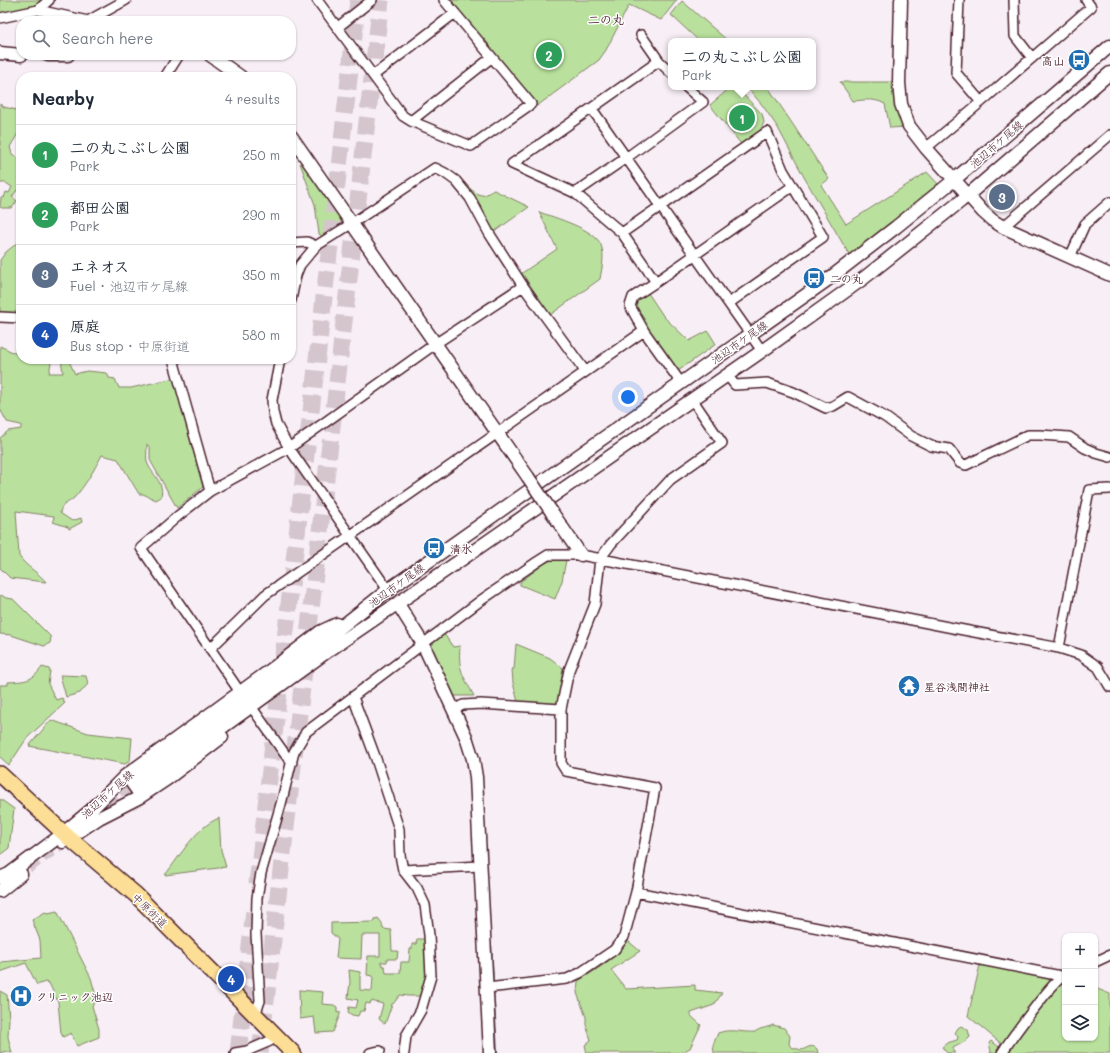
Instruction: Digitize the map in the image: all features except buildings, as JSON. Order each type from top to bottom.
[{"type":"main road","name":"中原街道","points":[[0,774],[62,838],[123,897],[293,1053]]},
{"type":"main road","name":"中原街道","points":[[0,788],[62,838]]},
{"type":"main road","name":"中原街道","points":[[253,1017],[270,1041],[282,1053]]},
{"type":"street","points":[[38,10],[49,0]]},
{"type":"street","points":[[97,16],[126,0]]},
{"type":"street","points":[[317,0],[403,116],[411,121],[471,146],[531,104],[444,0]]},
{"type":"street","points":[[338,27],[372,0]]},
{"type":"street","points":[[901,0],[899,84],[901,104],[909,126],[967,195],[992,220],[1003,227],[1110,274]]},
{"type":"street","points":[[959,0],[956,73],[981,102]]},
{"type":"street","points":[[1014,0],[1015,36],[1032,58]]},
{"type":"street","points":[[926,148],[1091,6],[1086,0]]},
{"type":"street","points":[[0,18],[38,10],[65,16]]},
{"type":"street","points":[[374,75],[456,13]]},
{"type":"street","points":[[641,34],[659,61],[668,70]]},
{"type":"street","name":"池辺市ケ尾線","points":[[135,785],[388,590],[830,278],[954,180],[1110,46]]},
{"type":"street","points":[[0,53],[16,55]]},
{"type":"street","points":[[411,121],[492,58]]},
{"type":"street","points":[[168,72],[176,60]]},
{"type":"street","points":[[217,60],[234,72]]},
{"type":"street","points":[[656,282],[622,233],[575,193],[512,164],[659,61]]},
{"type":"street","name":"池辺市ケ尾線","points":[[0,891],[62,838],[91,810],[135,785],[398,604],[762,351],[864,278],[967,195],[1110,73]]},
{"type":"street","points":[[575,193],[703,102],[689,90]]},
{"type":"street","points":[[592,109],[762,351]]},
{"type":"street","points":[[622,233],[767,132],[783,170],[824,237],[729,303]]},
{"type":"street","points":[[1003,227],[1110,135]]},
{"type":"street","points":[[296,143],[581,555]]},
{"type":"street","points":[[296,275],[300,265],[316,246],[435,168],[456,181],[470,198],[489,233],[523,286],[585,372]]},
{"type":"street","points":[[681,383],[644,331],[630,306],[633,298],[793,186]]},
{"type":"street","points":[[1070,257],[1085,224],[1110,202]]},
{"type":"street","points":[[296,243],[306,242],[316,246]]},
{"type":"street","points":[[240,692],[170,587],[141,548],[210,491],[289,448],[435,344],[523,286]]},
{"type":"street","points":[[0,317],[16,318]]},
{"type":"street","points":[[210,649],[265,595],[644,331]]},
{"type":"street","points":[[174,364],[210,491]]},
{"type":"street","points":[[279,364],[272,400],[276,424],[289,448],[388,590]]},
{"type":"street","points":[[727,375],[735,385],[768,383],[793,392],[826,408],[833,406],[848,397],[854,399],[885,417],[911,436],[931,446],[949,449],[960,463],[966,466],[1028,435],[1069,437],[1085,448],[1110,457]]},
{"type":"street","points":[[487,988],[567,979],[580,973],[614,950],[624,937],[636,892],[655,788],[566,771],[561,763],[560,709],[569,670],[595,604],[600,559],[611,544],[671,479],[722,443],[692,399]]},
{"type":"street","points":[[1059,648],[1089,490],[1110,489]]},
{"type":"street","points":[[253,1017],[260,1002],[256,934],[257,898],[261,873],[294,752],[306,732],[423,644],[537,562],[548,556],[581,555],[1059,648],[1081,654],[1098,667],[1110,687]]},
{"type":"street","points":[[398,604],[423,644],[452,710],[466,737],[473,759],[476,777],[490,1053]]},
{"type":"street","name":"池辺市ケ尾線","points":[[0,878],[9,874],[62,838],[99,818],[240,692],[320,632],[353,617]]},
{"type":"street","name":"池辺市ケ尾線","points":[[135,785],[167,779],[312,670],[354,633]]},
{"type":"street","points":[[353,697],[376,759],[399,829],[400,855],[404,870],[417,888],[425,905],[431,961],[431,976],[421,1010],[406,1036],[404,1053]]},
{"type":"street","points":[[452,710],[463,705],[481,704],[560,709]]},
{"type":"street","points":[[255,712],[286,757],[292,762]]},
{"type":"street","points":[[404,870],[480,866]]},
{"type":"street","points":[[636,892],[1062,976]]},
{"type":"street","points":[[1098,961],[1110,955]]},
{"type":"street","points":[[1002,1053],[1048,990],[1062,977]]},
{"type":"street","points":[[235,1053],[247,1051],[270,1041]]},
{"type":"street","points":[[370,1053],[380,1051]]},
{"type":"green space","points":[[0,0],[42,0],[36,5],[0,15]]},
{"type":"green space","points":[[450,0],[677,0],[661,20],[629,5],[606,50],[599,60],[537,106]]},
{"type":"green space","points":[[682,1],[725,38],[696,38],[671,15]]},
{"type":"green space","points":[[840,82],[893,82],[896,105],[905,127],[890,128],[885,104],[873,100],[853,101]]},
{"type":"green space","points":[[728,90],[739,90],[762,114],[764,122],[760,131],[741,144],[710,105]]},
{"type":"green space","points":[[750,90],[770,90],[829,179],[821,185],[846,224],[927,172],[938,184],[850,256],[804,177],[778,128]]},
{"type":"green space","points":[[0,104],[4,107],[16,110],[16,137],[10,147],[12,154],[16,157],[16,191],[12,197],[16,200],[16,202],[12,208],[0,207],[1,197],[4,198],[6,192],[9,193],[12,187],[6,183],[0,183]]},
{"type":"green space","points":[[301,162],[341,218],[341,225],[322,236],[319,234],[315,205],[300,163]]},
{"type":"green space","points":[[457,176],[477,194],[485,195],[494,190],[529,207],[494,232],[472,194]]},
{"type":"green space","points":[[539,212],[573,224],[591,234],[601,245],[603,253],[600,279],[550,315],[522,273],[557,249]]},
{"type":"green space","points":[[16,244],[16,313],[0,312],[0,260],[6,252]]},
{"type":"green space","points":[[648,293],[664,317],[689,341],[708,331],[716,344],[678,371],[633,306],[635,300]]},
{"type":"green space","points":[[0,346],[16,354],[16,364],[51,364],[49,373],[63,373],[62,364],[70,364],[75,374],[87,371],[107,373],[109,378],[115,379],[119,388],[131,388],[174,378],[203,487],[177,508],[150,460],[150,448],[147,444],[147,462],[159,482],[162,492],[161,497],[156,500],[143,494],[139,494],[118,459],[102,455],[82,488],[72,500],[63,505],[60,513],[72,521],[81,518],[82,522],[69,529],[68,527],[53,522],[54,516],[16,511],[19,556],[46,582],[10,578],[0,568],[0,438],[8,431],[21,429],[21,425],[7,422],[0,409]]},
{"type":"green space","points":[[552,560],[566,560],[562,581],[555,599],[520,585],[520,582],[545,563]]},
{"type":"green space","points":[[1,595],[6,598],[13,599],[51,637],[50,643],[44,646],[11,635],[0,634]]},
{"type":"green space","points":[[444,634],[453,647],[460,646],[462,672],[474,696],[452,696],[431,647],[433,643]]},
{"type":"green space","points":[[516,644],[550,658],[563,668],[558,703],[555,705],[518,702],[513,683],[512,669],[514,669]]},
{"type":"green space","points":[[42,667],[49,669],[50,671],[48,684],[56,700],[62,698],[65,703],[27,738],[9,765],[0,757],[0,685],[8,685],[8,682],[27,680],[35,676]]},
{"type":"green space","points":[[60,675],[86,676],[88,684],[80,693],[66,697]]},
{"type":"green space","points":[[51,720],[88,733],[132,738],[130,761],[125,764],[29,746]]},
{"type":"green space","points":[[0,799],[14,809],[9,848],[0,855]]},
{"type":"green space","points":[[219,818],[221,850],[226,867],[165,875],[196,835],[210,822]]},
{"type":"green space","points":[[57,911],[91,978],[97,1000],[92,1006],[99,1029],[99,1037],[77,1046],[71,1033],[63,1037],[61,1033],[58,1002],[49,983],[45,982],[37,985],[26,963],[0,972],[1,962],[41,958],[40,940],[32,920],[45,912],[48,913]]},
{"type":"green space","points":[[378,918],[382,923],[383,929],[391,930],[392,951],[398,951],[397,959],[387,959],[387,962],[381,962],[381,964],[385,967],[386,973],[400,973],[401,962],[409,962],[412,944],[416,944],[417,939],[425,939],[427,978],[422,996],[400,995],[392,1004],[385,1024],[379,1019],[383,1004],[371,1001],[370,1004],[366,1003],[364,1011],[360,1011],[358,1016],[352,1015],[348,1012],[349,1007],[356,1008],[358,1000],[348,998],[350,982],[349,970],[360,972],[360,990],[372,991],[373,976],[367,975],[368,956],[380,956],[380,935],[362,935],[361,959],[336,958],[338,939],[331,933],[331,923],[374,922],[375,919]]},
{"type":"green space","points":[[628,941],[640,951],[611,970],[626,989],[695,985],[695,990],[722,993],[714,1005],[691,1013],[691,1016],[701,1025],[690,1048],[680,1053],[587,1053],[585,1045],[591,1040],[586,1025],[586,1017],[577,993],[578,981],[611,959]]},
{"type":"green space","points":[[980,965],[1050,978],[1049,984],[1004,1046],[968,1016]]},
{"type":"green space","points":[[1062,982],[1062,1041],[1098,1041],[1098,989],[1110,994],[1110,1053],[990,1053],[989,1043],[991,1041],[1006,1052],[1050,992]]},
{"type":"green space","points":[[299,990],[323,992],[322,1004],[334,1005],[337,1007],[337,1013],[341,1012],[333,1032],[316,1033],[314,1017],[300,1019]]},
{"type":"green space","points":[[0,991],[7,995],[9,1018],[8,1037],[12,1053],[6,1051],[0,1053]]},
{"type":"green space","points":[[773,1025],[784,1028],[790,1036],[789,1044],[791,1047],[801,1050],[813,1046],[817,1049],[818,1053],[714,1053],[713,1045],[718,1033],[732,1031],[755,1032]]},
{"type":"green space","points":[[961,1026],[968,1030],[970,1037],[953,1048],[955,1053],[947,1053],[942,1047],[947,1043],[957,1040],[958,1037],[955,1033]]},
{"type":"waterway","points":[[491,946],[493,985]]},
{"type":"waterway","points":[[493,990],[497,1053]]},
{"type":"tunnel","points":[[257,884],[358,0]]},
{"type":"tunnel","points":[[260,1053],[381,0]]},
{"type":"tunnel","points":[[104,803],[134,780]]},
{"type":"tunnel","points":[[110,808],[140,787]]},
{"type":"tunnel","points":[[13,878],[71,837]]},
{"type":"tunnel","points":[[238,1053],[254,910]]},
{"type":"place","name":"都田公園","points":[[549,55]]},
{"type":"place","name":"高山","points":[[1079,60]]},
{"type":"place","name":"二の丸こぶし公園","points":[[742,118]]},
{"type":"place","name":"エネオス","points":[[1002,197]]},
{"type":"place","name":"二の丸","points":[[814,278]]},
{"type":"place","name":"清水","points":[[434,548]]},
{"type":"place","name":"星谷浅間神社","points":[[909,686]]},
{"type":"place","name":"原庭","points":[[231,979]]},
{"type":"place","name":"クリニック池辺","points":[[21,996]]},
{"type":"district","name":"二の丸","points":[[606,19]]}]
